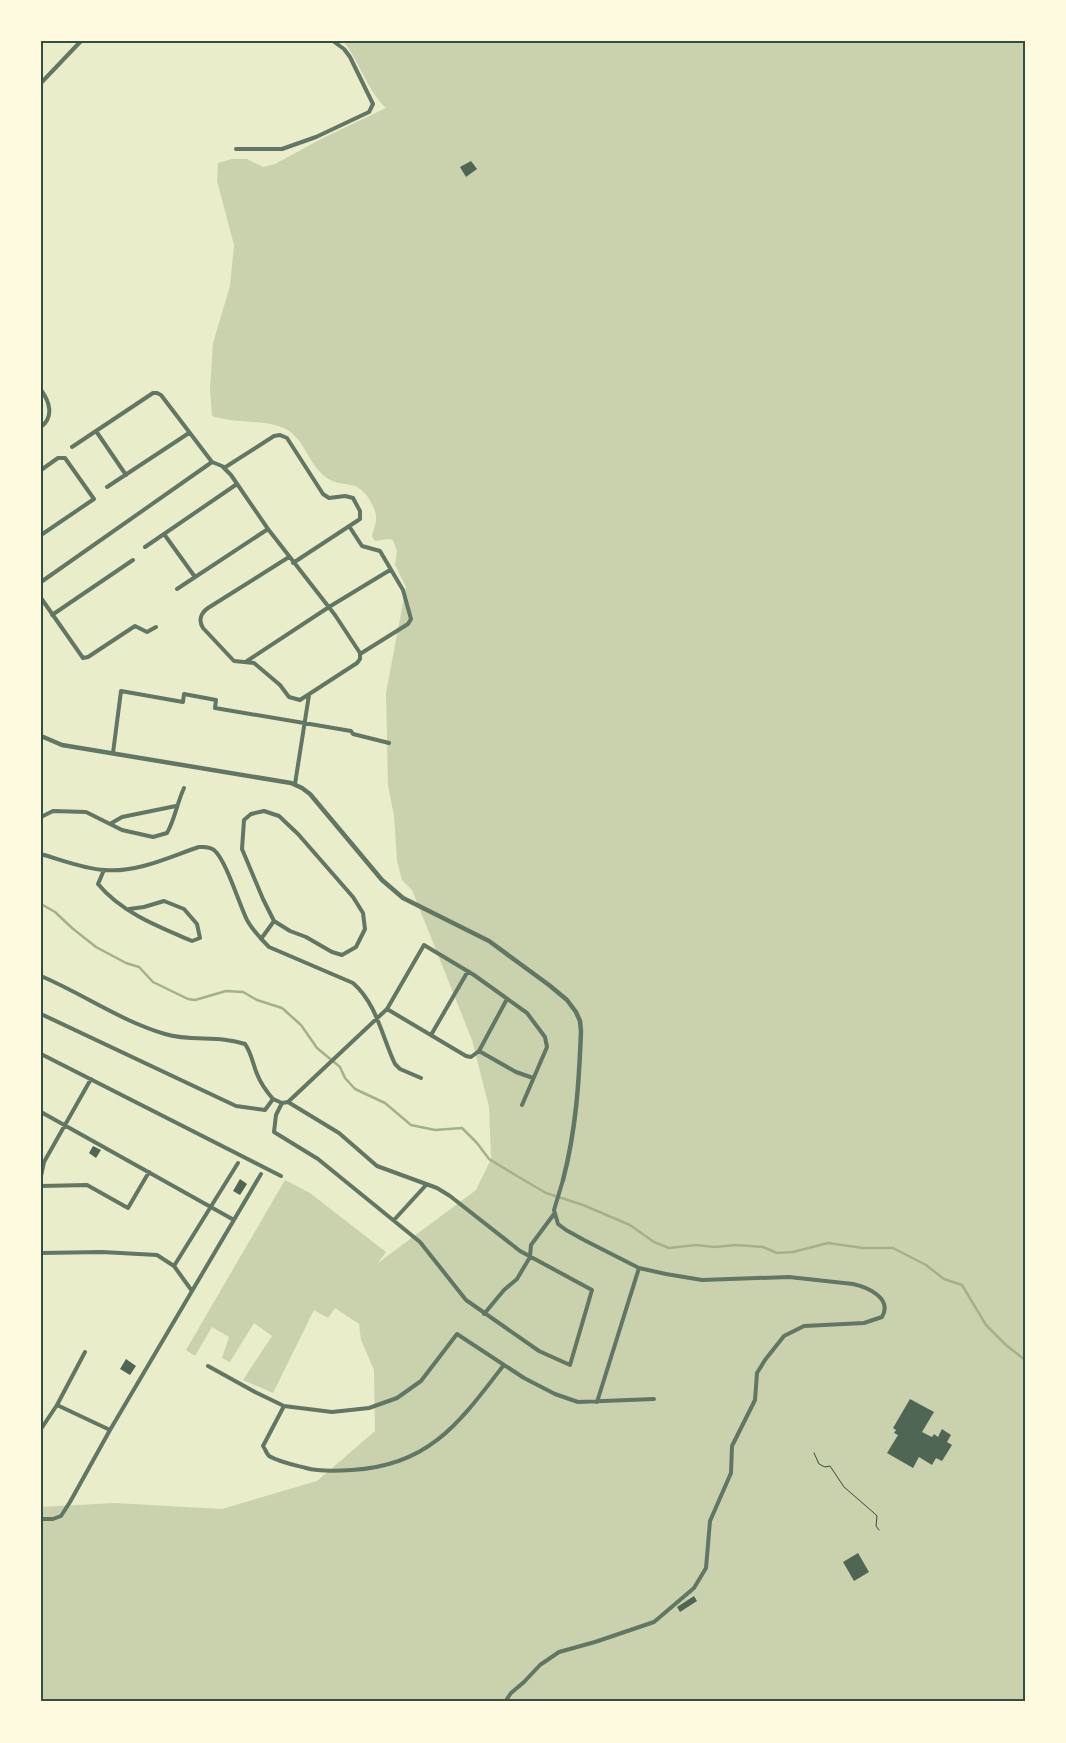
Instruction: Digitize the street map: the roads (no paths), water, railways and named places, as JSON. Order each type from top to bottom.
[{"type":"street","points":[[41,83],[81,41]]},
{"type":"street","points":[[236,149],[282,149],[310,140],[369,112],[373,104],[350,57],[334,41]]},
{"type":"street","points":[[41,390],[48,402],[50,412],[48,420],[41,427]]},
{"type":"street","points":[[72,446],[155,392],[161,395],[212,462],[224,468],[237,484],[289,558],[329,607],[360,654],[360,659],[357,663],[300,700],[292,699],[280,685],[254,663],[234,661],[200,624],[201,617],[208,608],[289,558]]},
{"type":"street","points":[[96,431],[126,475]]},
{"type":"street","points":[[108,487],[189,432]]},
{"type":"street","points":[[224,468],[274,436],[284,436],[323,494],[329,498],[345,496],[353,498],[360,509],[361,516],[357,521],[293,563]]},
{"type":"street","points":[[41,470],[58,458],[65,458],[94,499],[41,536]]},
{"type":"street","points":[[41,582],[212,462]]},
{"type":"street","points":[[145,547],[237,484]]},
{"type":"street","points":[[350,526],[362,546],[378,550],[406,596],[411,621],[360,654]]},
{"type":"street","points":[[177,589],[268,529]]},
{"type":"street","points":[[164,534],[195,577]]},
{"type":"street","points":[[52,615],[133,560]]},
{"type":"street","points":[[246,661],[390,570]]},
{"type":"street","points":[[41,598],[83,658],[88,657],[135,626],[147,632],[156,627]]},
{"type":"street","points":[[113,753],[121,691],[183,702],[184,694],[216,700],[215,708],[351,731],[353,734],[389,743]]},
{"type":"street","points":[[295,784],[309,695]]},
{"type":"street","points":[[41,736],[62,745],[295,784],[310,794],[382,880],[394,891],[403,898],[489,941],[567,1000],[576,1012],[580,1022],[578,1091],[571,1148],[563,1180],[554,1212],[532,1245],[530,1257],[517,1279],[504,1290],[484,1314]]},
{"type":"street","points":[[41,816],[53,811],[86,812],[122,830],[153,837],[167,833],[173,822],[176,806],[184,788]]},
{"type":"street","points":[[110,824],[122,817],[176,806]]},
{"type":"street","points":[[264,811],[279,816],[298,834],[353,897],[363,913],[365,929],[356,947],[342,955],[290,931],[274,921],[262,899],[242,850],[244,820],[251,814],[264,811]]},
{"type":"street","points":[[41,854],[104,870],[143,866],[199,847],[206,846],[212,849],[223,863],[248,921],[261,939],[270,947],[353,983],[365,997],[376,1018],[395,1064],[400,1069],[421,1078]]},
{"type":"street","points":[[104,870],[98,884],[108,896],[147,922],[192,941],[200,938],[197,924],[184,909],[177,906],[164,901],[144,908],[129,909]]},
{"type":"street","points":[[261,939],[274,921]]},
{"type":"street","points":[[288,1102],[387,1009],[424,945],[468,971],[527,1013],[546,1040],[547,1047],[522,1105]]},
{"type":"street","points":[[431,1035],[468,971]]},
{"type":"street","points":[[41,976],[148,1029],[168,1035],[218,1039],[245,1044],[260,1082],[273,1099],[288,1102],[339,1133],[376,1166],[427,1184],[450,1196],[520,1251],[592,1290],[570,1365],[539,1351],[466,1300],[420,1242],[318,1160],[274,1132],[276,1115],[282,1102]]},
{"type":"street","points":[[387,1009],[466,1056],[471,1057],[479,1051],[507,999]]},
{"type":"street","points":[[41,1014],[236,1106],[264,1110],[276,1115]]},
{"type":"street","points":[[479,1051],[516,1072],[534,1078]]},
{"type":"street","points":[[41,1054],[281,1176]]},
{"type":"street","points":[[41,1176],[44,1162],[91,1079]]},
{"type":"street","points":[[264,1110],[273,1099]]},
{"type":"street","points":[[41,1112],[234,1220]]},
{"type":"street","points":[[174,1266],[238,1163]]},
{"type":"street","points":[[41,1186],[87,1185],[128,1208],[149,1172]]},
{"type":"street","points":[[41,1519],[53,1519],[61,1516],[70,1502],[110,1430],[261,1174]]},
{"type":"street","points":[[394,1220],[427,1184]]},
{"type":"street","points":[[505,1702],[511,1693],[540,1665],[559,1652],[654,1622],[694,1588],[706,1568],[710,1521],[731,1473],[732,1446],[755,1400],[758,1373],[765,1360],[784,1336],[796,1329],[804,1326],[864,1323],[882,1317],[885,1309],[875,1292],[863,1286],[853,1284],[789,1277],[702,1280],[639,1268],[566,1230],[558,1224],[554,1212]]},
{"type":"street","points":[[41,1253],[102,1252],[157,1255],[174,1266],[192,1291]]},
{"type":"street","points":[[597,1402],[639,1268]]},
{"type":"street","points":[[208,1366],[284,1406],[332,1412],[369,1408],[398,1398],[421,1381],[458,1334],[503,1366],[524,1378],[555,1394],[578,1402],[654,1399]]},
{"type":"street","points":[[41,1429],[85,1352]]},
{"type":"street","points":[[284,1406],[263,1446],[268,1455],[292,1465],[312,1470],[369,1469],[390,1464],[433,1445],[470,1408],[503,1366]]},
{"type":"street","points":[[57,1404],[110,1430]]},
{"type":"waterway","points":[[41,904],[55,912],[96,947],[126,963],[139,967],[153,982],[188,999],[195,1000],[226,991],[243,992],[257,1000],[282,1008],[301,1025],[317,1048],[340,1067],[345,1078],[355,1089],[385,1103],[411,1125],[435,1130],[462,1128],[489,1159],[546,1193],[583,1205],[630,1225],[654,1242],[669,1248],[696,1245],[715,1247],[736,1245],[763,1247],[777,1253],[793,1252],[828,1243],[863,1248],[893,1248],[926,1265],[944,1279],[962,1285],[986,1325],[1006,1345],[1025,1360]]}]
